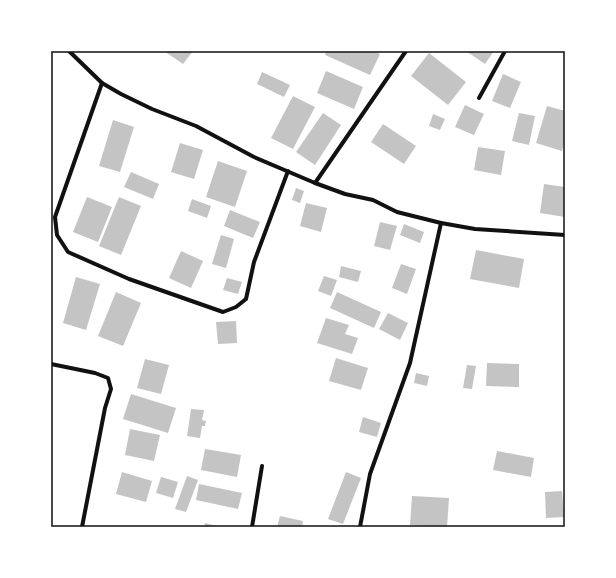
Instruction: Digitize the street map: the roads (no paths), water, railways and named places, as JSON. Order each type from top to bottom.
[{"type":"street","points":[[69,51],[102,83],[121,94],[152,109],[196,126],[254,157],[288,170],[315,183],[345,194],[373,200],[397,212],[441,223],[475,229],[565,235]]},
{"type":"street","points":[[315,183],[406,51]]},
{"type":"street","points":[[479,98],[505,51]]},
{"type":"street","points":[[102,83],[55,217],[57,235],[68,252],[104,270],[223,312],[236,307],[246,299],[254,262],[288,170]]},
{"type":"street","points":[[360,527],[370,474],[410,363],[441,223]]},
{"type":"street","points":[[51,364],[95,373],[108,378],[111,390],[105,408],[82,527]]},
{"type":"street","points":[[252,527],[262,466]]}]
